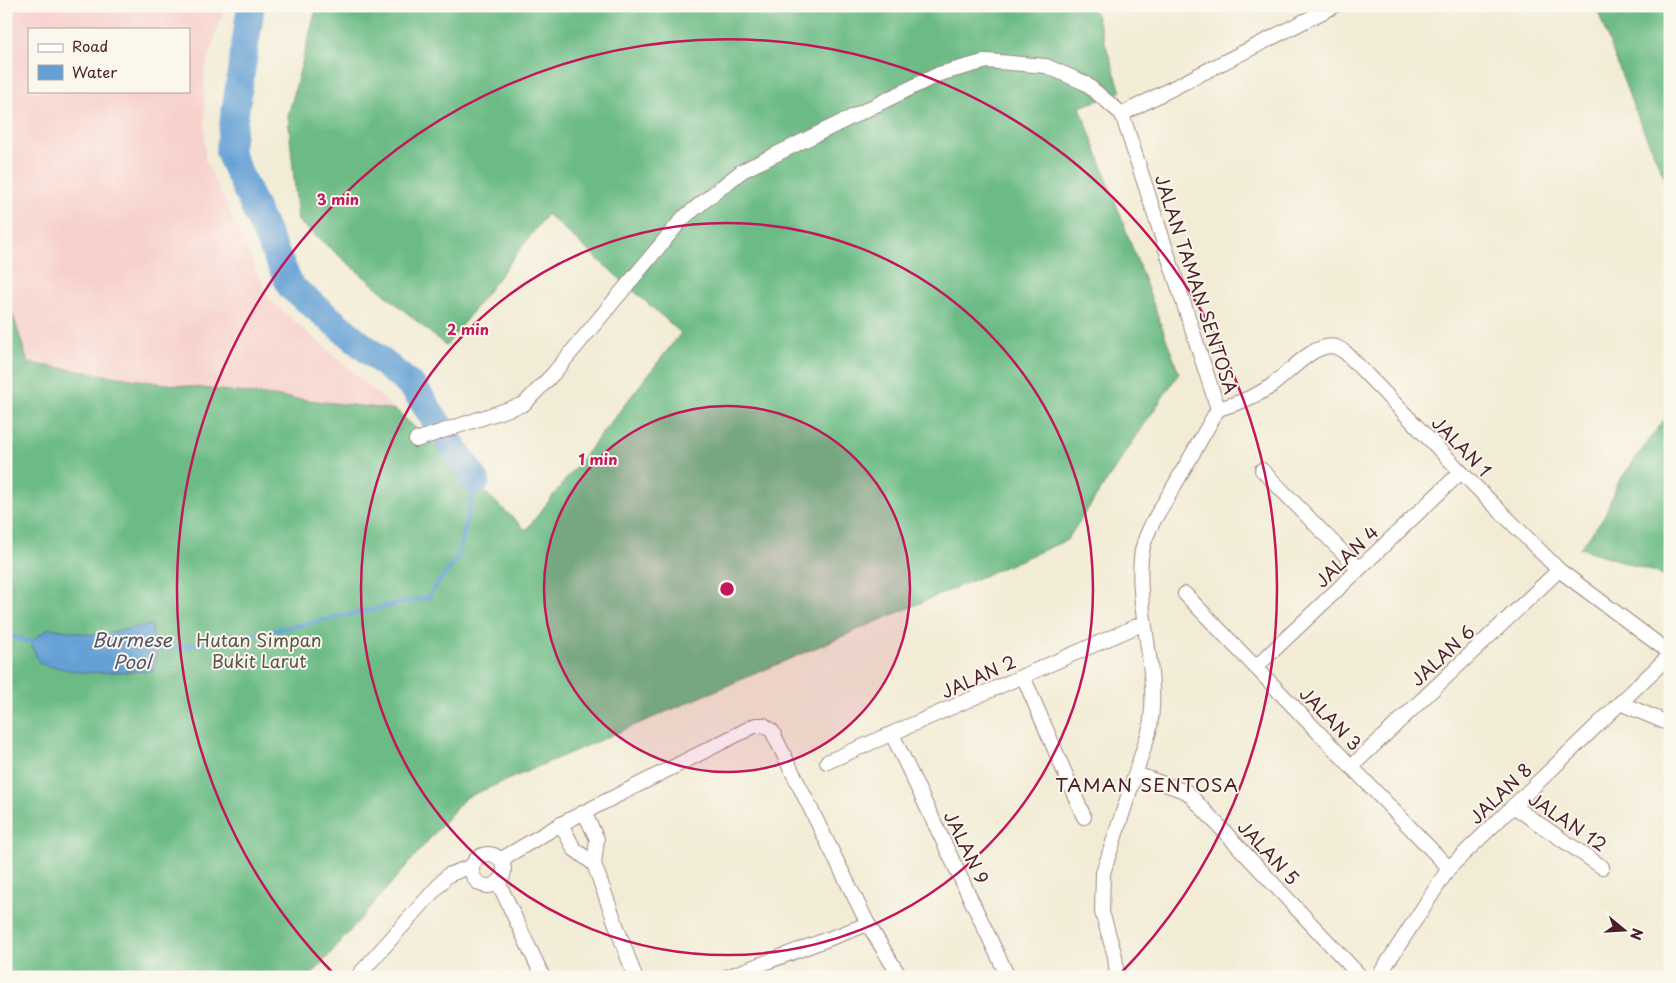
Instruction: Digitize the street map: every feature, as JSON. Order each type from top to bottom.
[{"type":"street","points":[[416,440],[524,404],[553,374],[683,218],[742,172],[939,74],[987,61],[1046,66],[1086,83],[1122,114],[1334,6]]},
{"type":"street","name":"JALAN TAMAN SENTOSA","points":[[1117,977],[1115,956],[1102,912],[1103,873],[1150,732],[1153,715],[1154,692],[1144,623],[1141,556],[1146,540],[1161,509],[1218,409],[1122,114]]},
{"type":"street","name":"JALAN 1","points":[[1218,409],[1237,404],[1268,388],[1305,357],[1325,347],[1336,347],[1346,353],[1559,570],[1670,654]]},
{"type":"street","points":[[1262,470],[1359,570]]},
{"type":"street","name":"JALAN 4","points":[[1256,667],[1461,472]]},
{"type":"street","name":"JALAN 6","points":[[1351,766],[1559,570]]},
{"type":"street","name":"JALAN 3","points":[[1185,594],[1449,868]]},
{"type":"street","name":"JALAN 2","points":[[827,762],[1144,623]]},
{"type":"street","name":"JALAN 8","points":[[1378,977],[1449,868],[1670,654]]},
{"type":"street","points":[[1023,676],[1084,817]]},
{"type":"street","points":[[1620,703],[1670,724]]},
{"type":"street","points":[[500,860],[584,812],[756,725],[764,725],[772,731],[868,924],[900,977]]},
{"type":"street","name":"JALAN 9","points":[[892,734],[1008,977]]},
{"type":"street","name":"JALAN 5","points":[[1136,774],[1187,792],[1361,977]]},
{"type":"street","name":"JALAN 12","points":[[1513,806],[1602,867]]},
{"type":"street","points":[[584,812],[597,839],[594,864],[635,977]]},
{"type":"street","points":[[561,824],[574,849],[594,864]]},
{"type":"street","points":[[487,854],[496,856],[503,864],[503,874],[498,882],[488,886],[479,884],[473,876],[472,866],[477,857],[487,854]]},
{"type":"street","points":[[357,977],[448,875],[472,866]]},
{"type":"street","points":[[498,882],[543,977]]},
{"type":"street","points":[[727,977],[868,924]]},
{"type":"shaded area","points":[[6,6],[225,6],[204,72],[205,159],[270,300],[396,410],[158,383],[28,363],[6,292]]},
{"type":"green space","name":"Hutan Simpan Bukit Larut","points":[[317,6],[1093,6],[1121,92],[1080,107],[1179,373],[1067,540],[465,798],[310,977],[6,977],[6,292],[28,363],[158,383],[396,410],[526,530],[681,333],[547,214],[446,346],[298,221],[288,116]]},
{"type":"green space","points":[[1596,6],[1670,6],[1670,190],[1635,111]]},
{"type":"green space","points":[[1670,412],[1670,577],[1580,548],[1604,517],[1617,484]]},
{"type":"water","name":"Burmese Pool","points":[[151,625],[157,651],[153,671],[85,673],[40,664],[30,642],[49,628],[93,635]]},
{"type":"waterway","points":[[251,6],[229,152],[291,287],[414,388],[476,481]]},
{"type":"waterway","points":[[152,651],[233,639],[427,598],[458,557],[476,481]]},
{"type":"waterway","points":[[6,635],[35,643]]},
{"type":"district","name":"TAMAN SENTOSA","points":[[1147,784]]}]
